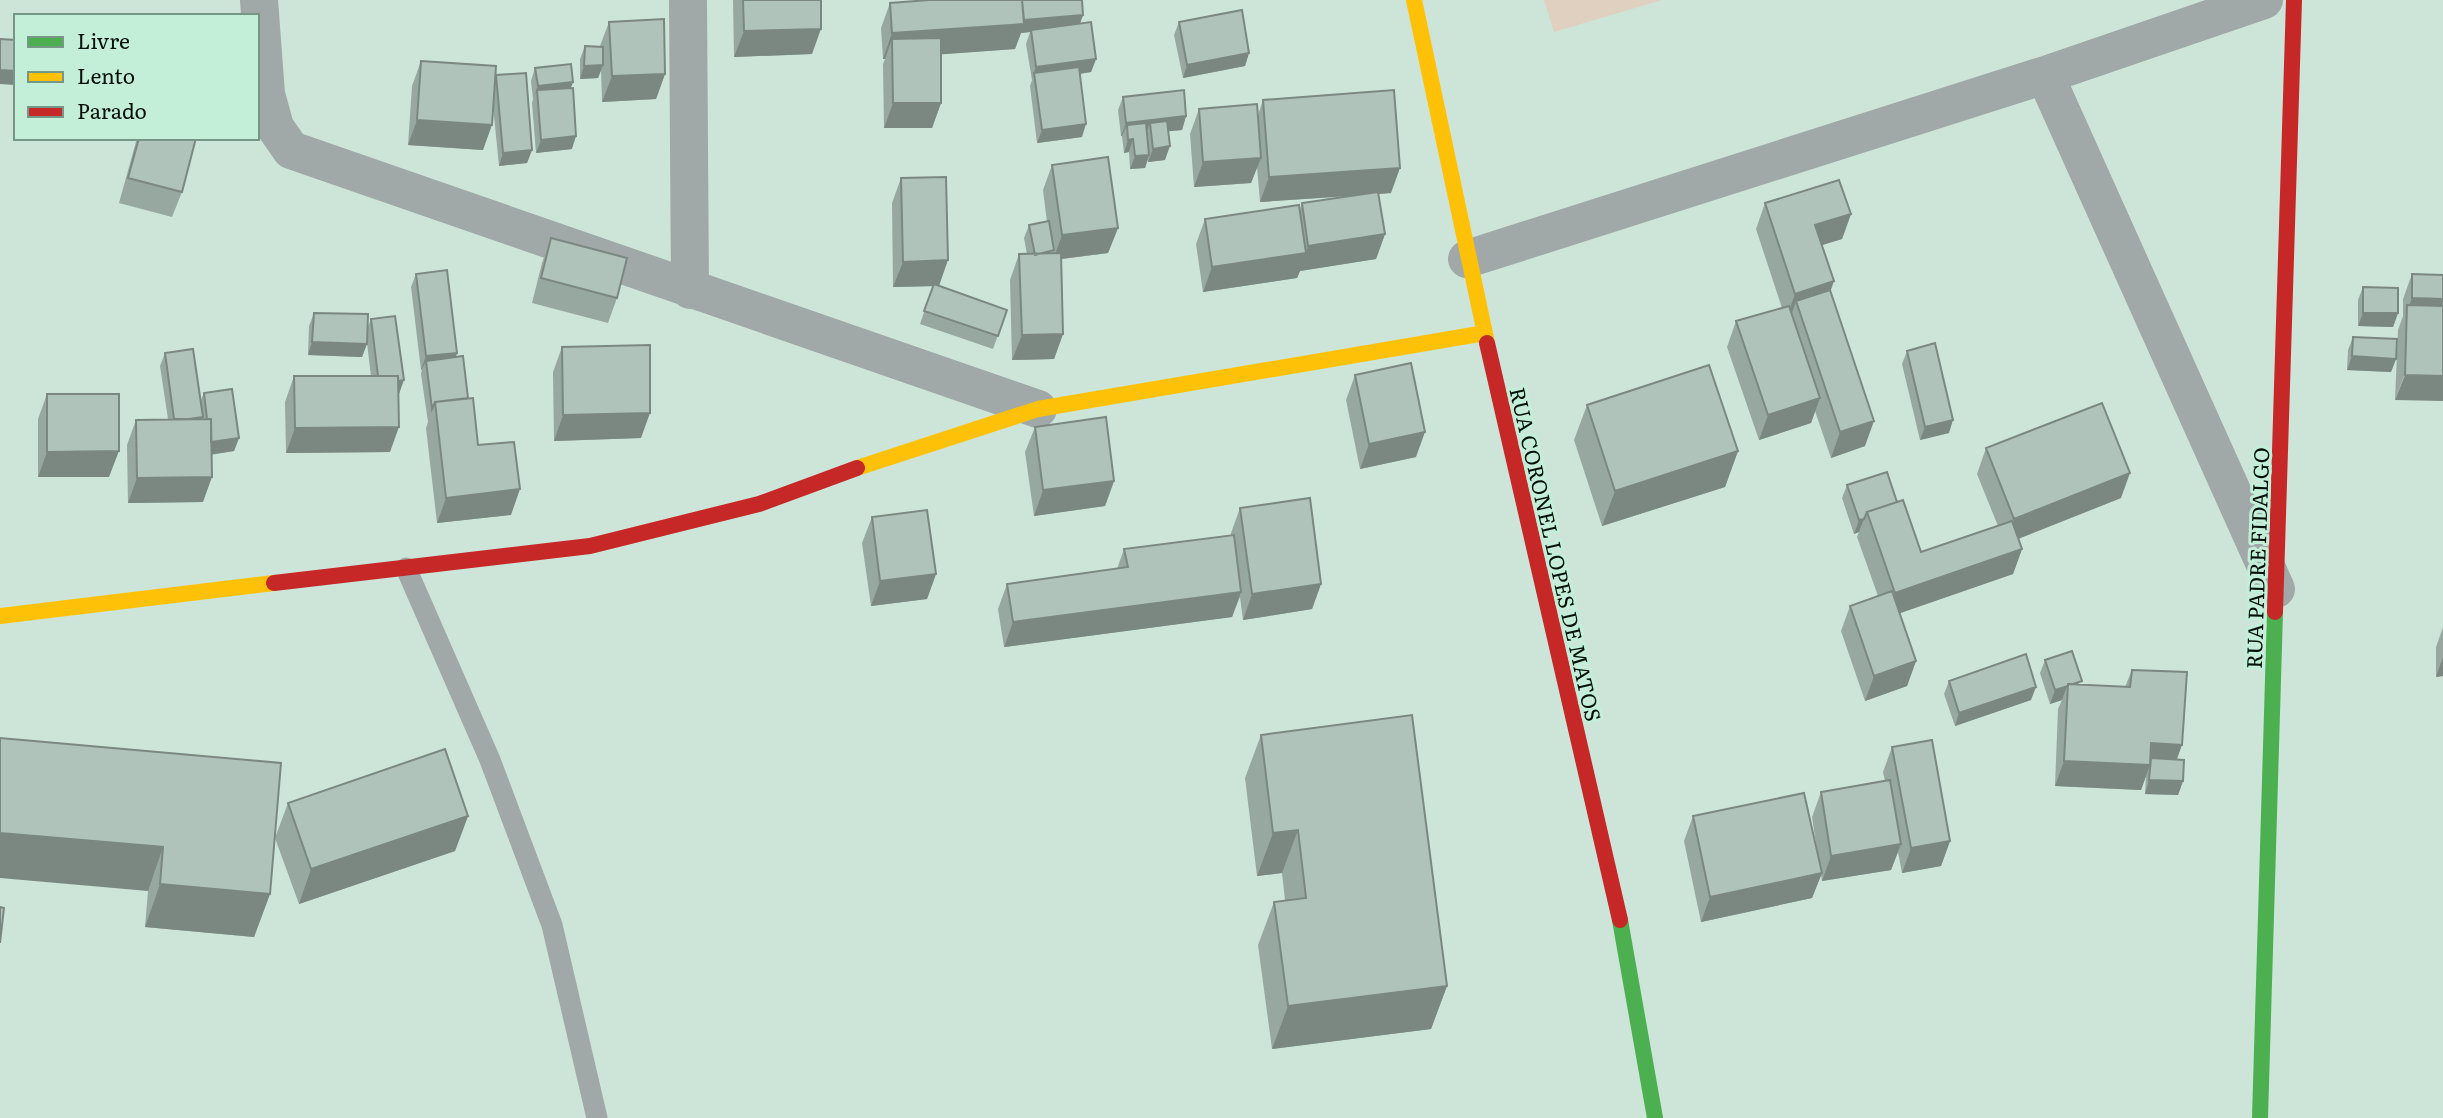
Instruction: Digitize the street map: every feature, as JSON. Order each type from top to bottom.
[{"type":"street","points":[[259,0],[266,94],[275,127],[291,150],[1038,409]]},
{"type":"street","points":[[688,0],[691,290]]},
{"type":"street","name":"RUA CORONEL LOPES DE MATOS","points":[[1414,0],[1466,259],[1620,919],[1648,1066],[1654,1118]]},
{"type":"street","points":[[1466,259],[2045,75],[2264,0]]},
{"type":"street","name":"RUA PADRE FIDALGO","points":[[2260,1118],[2294,0]]},
{"type":"street","points":[[2045,75],[2276,589]]},
{"type":"street","points":[[0,616],[590,546],[746,508],[838,474],[1038,409],[1485,333]]},
{"type":"lane","points":[[405,568],[490,760],[552,925],[597,1118]]},
{"type":"shaded area","points":[[1544,0],[1662,0],[1554,32]]},
{"type":"building","points":[[743,0],[821,0],[821,29],[744,31]]},
{"type":"building","points":[[929,0],[1022,0],[1024,24],[892,33],[890,3]]},
{"type":"building","points":[[1022,0],[1082,0],[1083,15],[1024,20]]},
{"type":"building","points":[[1242,10],[1249,53],[1187,65],[1179,22]]},
{"type":"building","points":[[664,19],[665,74],[612,76],[609,22]]},
{"type":"building","points":[[1091,22],[1096,59],[1036,67],[1031,30]]},
{"type":"building","points":[[941,38],[941,103],[893,103],[892,39]]},
{"type":"building","points":[[0,39],[14,40],[14,71],[0,70]]},
{"type":"building","points":[[585,46],[603,47],[603,65],[584,66]]},
{"type":"building","points":[[421,61],[496,66],[492,125],[417,120]]},
{"type":"building","points":[[571,64],[573,82],[538,86],[535,68]]},
{"type":"building","points":[[1079,67],[1086,124],[1042,130],[1034,73]]},
{"type":"building","points":[[526,73],[532,150],[503,153],[496,75]]},
{"type":"building","points":[[573,88],[576,136],[541,140],[537,90]]},
{"type":"building","points":[[1184,90],[1186,116],[1126,123],[1123,97]]},
{"type":"building","points":[[1394,90],[1400,168],[1269,177],[1263,100]]},
{"type":"building","points":[[1257,104],[1261,158],[1203,162],[1199,109]]},
{"type":"building","points":[[1167,121],[1170,146],[1153,149],[1150,123]]},
{"type":"building","points":[[1146,123],[1149,155],[1135,156],[1133,139],[1128,140],[1127,125]]},
{"type":"building","points":[[138,140],[195,140],[182,192],[128,178]]},
{"type":"building","points":[[1108,157],[1118,228],[1062,235],[1052,165]]},
{"type":"building","points":[[946,177],[948,260],[903,262],[901,178]]},
{"type":"building","points":[[1839,180],[1851,214],[1815,225],[1834,281],[1795,294],[1765,203]]},
{"type":"building","points":[[1378,192],[1385,234],[1308,246],[1302,203]]},
{"type":"building","points":[[1299,205],[1306,253],[1212,267],[1205,219]]},
{"type":"building","points":[[1049,221],[1054,250],[1035,255],[1029,225]]},
{"type":"building","points":[[551,238],[627,258],[617,298],[541,278]]},
{"type":"building","points":[[1061,253],[1063,334],[1022,335],[1019,254]]},
{"type":"building","points":[[447,270],[457,353],[426,356],[416,274]]},
{"type":"building","points":[[2412,274],[2443,275],[2443,299],[2412,298]]},
{"type":"building","points":[[934,284],[1007,310],[998,336],[924,311]]},
{"type":"building","points":[[2363,287],[2398,288],[2398,313],[2363,313]]},
{"type":"building","points":[[1830,290],[1874,421],[1840,432],[1796,301]]},
{"type":"building","points":[[2407,305],[2443,306],[2443,376],[2405,375]]},
{"type":"building","points":[[1789,306],[1820,398],[1768,415],[1736,321]]},
{"type":"building","points":[[314,313],[368,314],[367,344],[312,342]]},
{"type":"building","points":[[395,316],[404,380],[398,381],[398,376],[378,376],[371,319]]},
{"type":"building","points":[[2353,337],[2397,339],[2396,359],[2352,356]]},
{"type":"building","points":[[1935,343],[1953,420],[1925,427],[1907,351]]},
{"type":"building","points":[[650,345],[650,413],[563,415],[562,347]]},
{"type":"building","points":[[193,349],[203,417],[174,419],[165,353]]},
{"type":"building","points":[[463,356],[468,398],[435,402],[432,409],[426,361]]},
{"type":"building","points":[[1411,363],[1425,432],[1369,444],[1355,375]]},
{"type":"building","points":[[1709,365],[1738,451],[1615,491],[1587,405]]},
{"type":"building","points":[[294,376],[398,376],[399,427],[295,428]]},
{"type":"building","points":[[232,389],[239,438],[211,442],[211,419],[207,419],[204,393]]},
{"type":"building","points":[[47,394],[119,394],[119,451],[47,452]]},
{"type":"building","points":[[473,398],[478,445],[514,442],[520,489],[446,498],[435,402]]},
{"type":"building","points":[[2102,403],[2130,473],[2014,519],[1986,448]]},
{"type":"building","points":[[1106,417],[1114,481],[1043,490],[1035,427]]},
{"type":"building","points":[[211,419],[212,477],[137,478],[136,420]]},
{"type":"building","points":[[1887,472],[1897,502],[1867,512],[1864,519],[1859,520],[1847,485]]},
{"type":"building","points":[[1310,498],[1321,584],[1252,594],[1240,508]]},
{"type":"building","points":[[1903,500],[1921,552],[2012,521],[2022,549],[1895,593],[1867,512]]},
{"type":"building","points":[[927,510],[936,574],[880,581],[872,517]]},
{"type":"building","points":[[1234,535],[1241,592],[1013,622],[1007,584],[1128,567],[1124,549]]},
{"type":"building","points":[[1892,591],[1916,661],[1874,676],[1850,606]]},
{"type":"building","points":[[2072,651],[2082,681],[2055,690],[2045,660]]},
{"type":"building","points":[[2026,654],[2036,687],[1959,713],[1949,681]]},
{"type":"building","points":[[2132,670],[2187,672],[2182,745],[2151,743],[2150,765],[2064,761],[2068,684],[2130,687]]},
{"type":"building","points":[[1412,715],[1447,986],[1288,1006],[1274,902],[1306,898],[1298,830],[1273,833],[1261,735]]},
{"type":"building","points":[[0,738],[281,763],[270,894],[160,884],[163,847],[0,833]]},
{"type":"building","points":[[1932,740],[1950,841],[1911,848],[1892,747]]},
{"type":"building","points":[[445,749],[468,816],[311,869],[288,803]]},
{"type":"building","points":[[2151,758],[2184,760],[2183,781],[2149,780]]},
{"type":"building","points":[[1890,780],[1901,844],[1831,856],[1821,792]]},
{"type":"building","points":[[1804,793],[1822,873],[1710,897],[1693,816]]},
{"type":"building","points":[[0,907],[4,908],[0,943]]},
{"type":"traffic: fast","points":[[2260,1118],[2275,612]]},
{"type":"traffic: fast","points":[[1620,920],[1655,1118]]},
{"type":"traffic: slow","points":[[1414,0],[1487,343]]},
{"type":"traffic: slow","points":[[857,468],[1038,409],[1485,333]]},
{"type":"traffic: slow","points":[[0,616],[274,583]]},
{"type":"traffic: jam","points":[[2275,612],[2294,0]]},
{"type":"traffic: jam","points":[[1487,343],[1620,920]]},
{"type":"traffic: jam","points":[[274,583],[590,546],[759,504],[857,468]]}]
